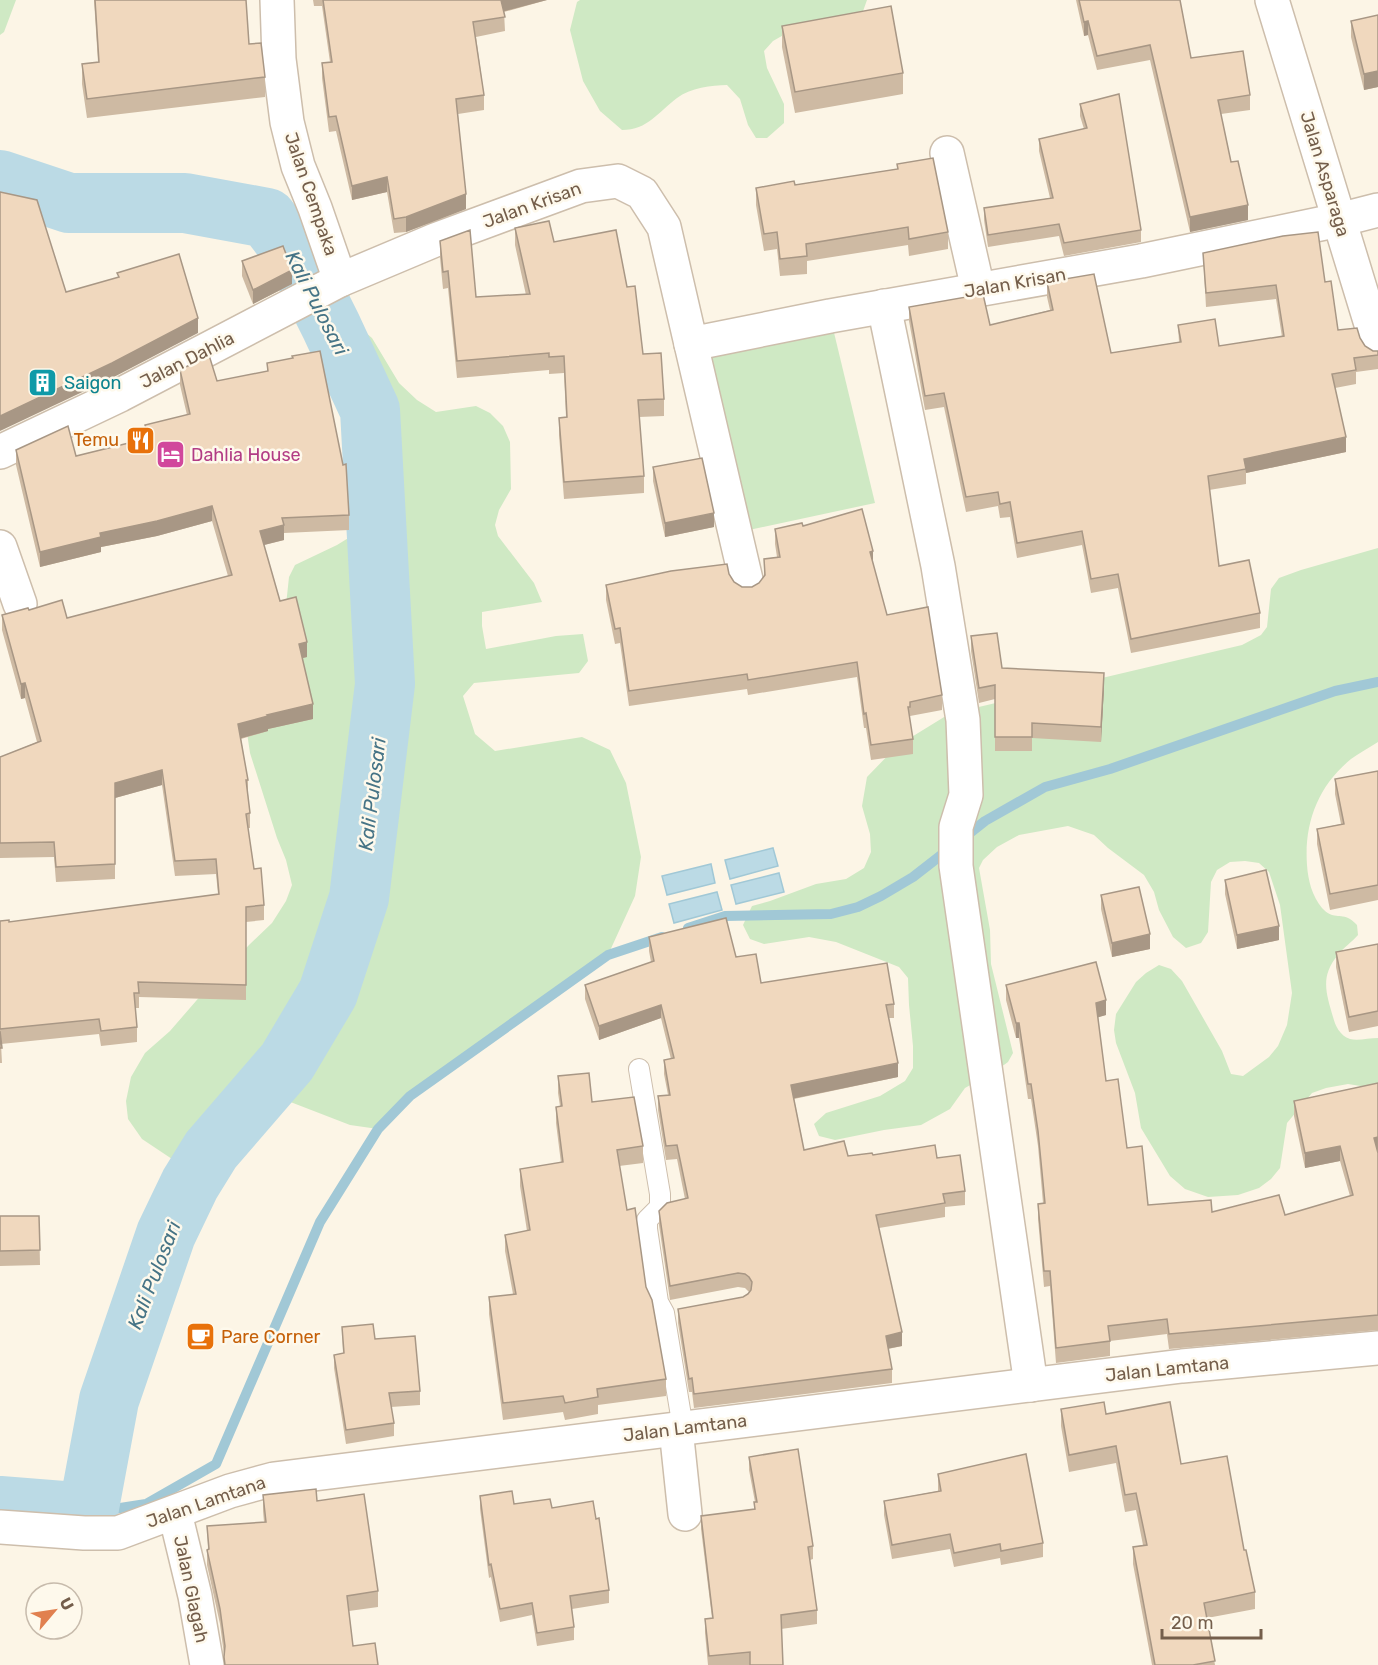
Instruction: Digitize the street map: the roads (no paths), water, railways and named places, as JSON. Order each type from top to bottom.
[{"type":"street","name":"Jalan Cempaka","points":[[277,0],[279,59],[287,122],[298,166],[315,208],[317,292]]},
{"type":"street","name":"Jalan Asparaga","points":[[1272,0],[1378,347]]},
{"type":"street","points":[[947,153],[978,289]]},
{"type":"street","name":"Jalan Krisan","points":[[317,292],[435,240],[581,186],[618,181],[642,193],[664,227],[747,584]]},
{"type":"street","name":"Jalan Krisan","points":[[691,344],[884,306],[1141,261],[1378,210]]},
{"type":"street","name":"Jalan Dahlia","points":[[0,452],[120,395],[317,292]]},
{"type":"street","points":[[884,306],[938,566],[963,720],[966,795],[956,827],[956,866],[1031,1385]]},
{"type":"street","points":[[0,547],[20,604]]},
{"type":"street","name":"Jalan Lamtana","points":[[0,1527],[118,1533],[230,1491],[274,1479],[1182,1366],[1378,1348]]},
{"type":"street","points":[[680,1428],[685,1514]]},
{"type":"street","name":"Jalan Glagah","points":[[175,1513],[195,1596],[207,1665]]},
{"type":"lane","points":[[639,1069],[660,1194],[660,1207],[647,1221],[647,1229],[658,1302],[664,1312],[680,1428]]},
{"type":"lane","points":[[664,1312],[686,1309]]},
{"type":"water","points":[[773,848],[778,866],[730,879],[725,860]]},
{"type":"water","points":[[711,864],[715,883],[667,895],[662,876]]},
{"type":"water","points":[[779,873],[784,892],[736,904],[731,885]]},
{"type":"water","points":[[717,892],[722,910],[674,923],[669,904]]},
{"type":"waterway","name":"Kali Pulosari","points":[[0,180],[69,203],[185,203],[267,218],[296,256],[370,410],[385,684],[359,898],[328,993],[287,1062],[211,1150],[190,1184],[166,1234],[109,1400],[88,1513],[0,1506]]},
{"type":"waterway","points":[[961,840],[985,821],[1045,787],[1110,769],[1335,691],[1378,682]]},
{"type":"waterway","points":[[688,928],[725,916],[831,914],[858,907],[913,877],[949,849]]},
{"type":"waterway","points":[[88,1513],[146,1504],[216,1464],[320,1222],[378,1129],[410,1096],[608,955],[662,937]]},
{"type":"place","name":"Saigon","points":[[43,383]]},
{"type":"place","name":"Temu","points":[[140,440]]},
{"type":"place","name":"Dahlia House","points":[[170,455]]},
{"type":"place","name":"Pare Corner","points":[[200,1337]]}]
